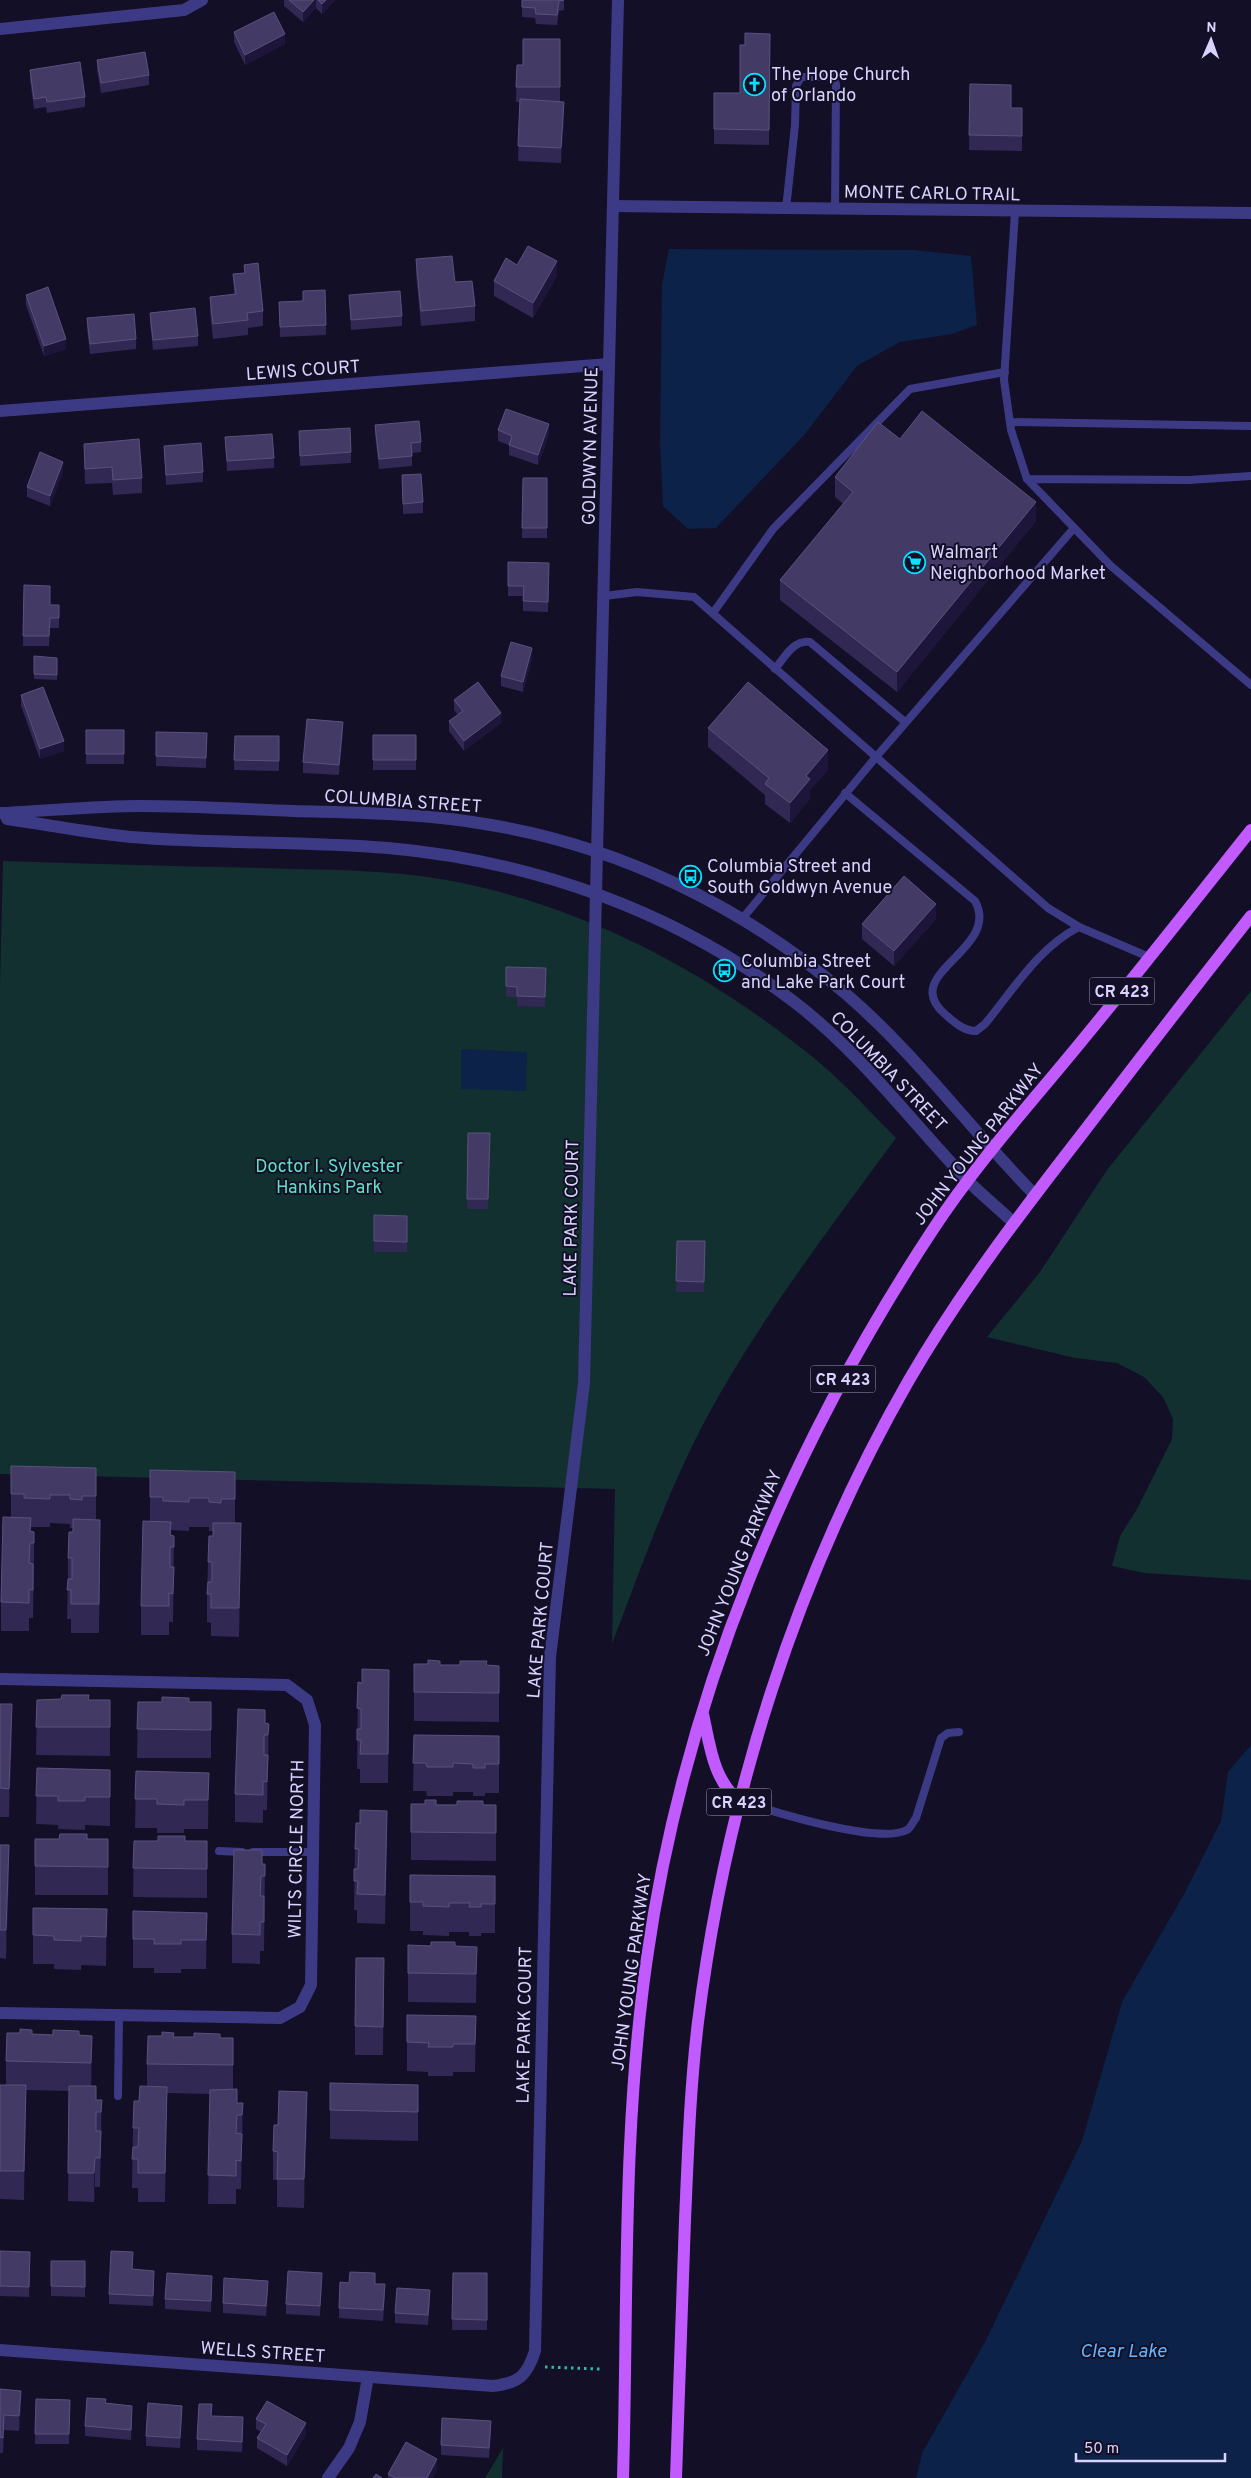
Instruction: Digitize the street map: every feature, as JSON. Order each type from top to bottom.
[{"type":"main road","name":"JOHN YOUNG PARKWAY","points":[[623,2478],[630,2107],[647,1953],[663,1869],[703,1712],[718,1660],[742,1595],[799,1463],[861,1346],[934,1229],[991,1150],[1150,957],[1251,830]]},
{"type":"main road","name":"CR 423","points":[[676,2478],[687,2168],[698,2024],[721,1884],[739,1801],[763,1718],[795,1627],[829,1541],[864,1466],[908,1382],[939,1332],[984,1262],[1034,1194],[1251,916]]},
{"type":"main road","points":[[703,1712],[713,1762],[728,1792],[739,1801]]},
{"type":"street","points":[[0,29],[184,10],[202,0]]},
{"type":"street","name":"GOLDWYN AVENUE","points":[[596,893],[618,0]]},
{"type":"street","name":"MONTE CARLO TRAIL","points":[[614,206],[1251,214]]},
{"type":"street","name":"LEWIS COURT","points":[[0,411],[608,364]]},
{"type":"street","name":"COLUMBIA STREET","points":[[0,813],[138,806],[406,815],[486,824],[561,840],[598,851],[645,869],[698,894],[742,919],[801,959],[845,994],[883,1028],[922,1068],[991,1150],[1034,1194]]},
{"type":"street","name":"COLUMBIA STREET","points":[[0,817],[131,837],[421,852],[462,857],[509,867],[596,893],[666,923],[713,948],[756,974],[824,1025],[865,1065],[968,1181],[1014,1222]]},
{"type":"street","name":"LAKE PARK COURT","points":[[522,2378],[530,2366],[535,2351],[550,1657],[584,1383],[596,893]]},
{"type":"street","name":"WILTS CIRCLE NORTH","points":[[0,1679],[286,1685],[307,1700],[315,1724],[311,1985],[300,2007],[280,2018],[0,2013]]},
{"type":"street","name":"WELLS STREET","points":[[0,2350],[493,2386],[508,2384],[522,2378]]},
{"type":"street","points":[[328,2478],[349,2448],[360,2422],[368,2377]]},
{"type":"lane","points":[[786,209],[795,125],[796,86],[802,77],[833,77],[836,84],[835,210]]},
{"type":"lane","points":[[1015,212],[1005,372],[1010,422],[1027,479],[1111,566],[1251,685]]},
{"type":"lane","points":[[713,613],[773,529],[910,389],[1005,372]]},
{"type":"lane","points":[[1010,422],[1251,426]]},
{"type":"lane","points":[[1027,479],[1188,480],[1251,476]]},
{"type":"lane","points":[[742,919],[905,722],[1074,528]]},
{"type":"lane","points":[[604,596],[637,592],[694,596],[1048,908],[1079,927],[1150,957]]},
{"type":"lane","points":[[775,669],[794,645],[802,641],[810,642],[905,722]]},
{"type":"lane","points":[[845,794],[975,901],[980,910],[980,920],[972,941],[934,980],[932,988],[934,998],[944,1013],[967,1031],[976,1031],[985,1024],[1046,950],[1059,939],[1079,927]]},
{"type":"lane","points":[[739,1801],[806,1820],[847,1828],[878,1833],[900,1832],[908,1829],[916,1818],[941,1738],[948,1733],[959,1732]]},
{"type":"lane","points":[[219,1852],[313,1852]]},
{"type":"lane","points":[[118,2096],[120,2016]]},
{"type":"path","points":[[530,2366],[600,2369]]},
{"type":"green space","name":"Doctor I. Sylvester Hankins Park","points":[[3,861],[378,872],[447,880],[549,907],[645,947],[691,972],[735,1000],[778,1030],[820,1063],[896,1138],[773,1309],[707,1417],[667,1501],[612,1644],[615,1489],[0,1474],[0,984]]},
{"type":"green space","points":[[1251,991],[1251,1580],[1144,1573],[1112,1566],[1120,1536],[1137,1509],[1172,1439],[1173,1419],[1163,1397],[1144,1377],[1117,1363],[1075,1358],[987,1337],[1040,1272],[1107,1170]]},
{"type":"green space","points":[[503,2448],[502,2478],[485,2478]]},
{"type":"water","points":[[669,249],[914,250],[971,256],[977,325],[952,334],[900,342],[857,366],[805,434],[716,528],[688,529],[663,506],[660,444],[662,284]]},
{"type":"water","points":[[461,1049],[527,1052],[526,1091],[461,1089]]},
{"type":"water","name":"Clear Lake","points":[[1251,1745],[1251,2478],[916,2478],[922,2453],[985,2342],[1082,2141],[1122,2002],[1184,1894],[1221,1821],[1228,1772]]},
{"type":"building","points":[[289,0],[314,0],[303,12]]},
{"type":"building","points":[[318,0],[326,0],[322,4]]},
{"type":"building","points":[[522,0],[564,0],[559,1],[557,15],[536,14],[535,8],[522,7]]},
{"type":"building","points":[[274,12],[285,34],[245,55],[234,32]]},
{"type":"building","name":"The Hope Church of Orlando","points":[[745,33],[770,34],[769,130],[714,129],[714,93],[740,93],[740,45],[745,45]]},
{"type":"building","points":[[523,39],[560,39],[560,87],[516,87],[517,65],[523,65]]},
{"type":"building","points":[[145,52],[149,75],[101,83],[97,60]]},
{"type":"building","points":[[80,62],[85,97],[47,102],[46,97],[34,99],[30,70]]},
{"type":"building","points":[[970,84],[1011,85],[1011,108],[1022,108],[1022,136],[969,135]]},
{"type":"building","points":[[520,99],[564,102],[561,148],[518,146]]},
{"type":"building","points":[[528,246],[557,261],[533,303],[494,281],[506,258],[517,265]]},
{"type":"building","points":[[452,256],[455,282],[472,281],[475,306],[421,311],[416,259]]},
{"type":"building","points":[[258,263],[263,311],[247,313],[248,320],[213,324],[210,297],[236,294],[233,274],[245,273],[244,265]]},
{"type":"building","points":[[48,287],[66,339],[44,346],[26,295]]},
{"type":"building","points":[[325,290],[326,325],[280,327],[279,302],[303,301],[303,291]]},
{"type":"building","points":[[400,291],[402,316],[351,320],[349,295]]},
{"type":"building","points":[[195,308],[198,336],[153,340],[150,313]]},
{"type":"building","points":[[134,314],[136,339],[90,344],[87,318]]},
{"type":"building","points":[[506,409],[549,424],[538,455],[509,445],[512,436],[498,430]]},
{"type":"building","points":[[922,411],[1036,502],[897,672],[780,580],[853,492],[835,477],[878,422],[900,439]]},
{"type":"building","points":[[419,421],[421,442],[411,443],[412,456],[379,459],[375,425]]},
{"type":"building","points":[[350,428],[351,452],[300,456],[299,431]]},
{"type":"building","points":[[272,434],[274,458],[227,461],[225,437]]},
{"type":"building","points":[[139,439],[142,478],[113,480],[112,467],[85,469],[84,444]]},
{"type":"building","points":[[201,443],[203,472],[166,475],[164,446]]},
{"type":"building","points":[[40,452],[63,462],[50,496],[27,487]]},
{"type":"building","points":[[421,474],[423,502],[403,504],[402,475]]},
{"type":"building","points":[[523,478],[547,478],[547,528],[522,528]]},
{"type":"building","points":[[508,562],[549,563],[548,602],[523,601],[524,586],[508,586]]},
{"type":"building","points":[[24,585],[50,586],[50,605],[59,605],[59,618],[50,618],[49,636],[23,636]]},
{"type":"building","points":[[511,642],[532,648],[523,682],[501,676]]},
{"type":"building","points":[[34,656],[57,658],[57,675],[34,674]]},
{"type":"building","points":[[478,682],[501,713],[464,741],[449,721],[463,711],[454,700]]},
{"type":"building","points":[[748,682],[828,750],[806,776],[810,779],[790,803],[765,784],[769,778],[708,728]]},
{"type":"building","points":[[43,687],[64,741],[40,749],[21,695]]},
{"type":"building","points":[[307,719],[343,722],[339,765],[303,762]]},
{"type":"building","points":[[86,730],[124,730],[124,754],[86,754]]},
{"type":"building","points":[[156,732],[207,733],[206,758],[156,756]]},
{"type":"building","points":[[373,735],[416,735],[416,760],[373,760]]},
{"type":"building","points":[[235,736],[279,736],[279,761],[234,760]]},
{"type":"building","points":[[904,876],[936,904],[894,951],[862,924]]},
{"type":"building","points":[[506,967],[546,968],[545,997],[517,996],[517,987],[506,986]]},
{"type":"building","points":[[468,1133],[490,1133],[488,1199],[467,1199]]},
{"type":"building","points":[[374,1215],[407,1216],[407,1242],[374,1241]]},
{"type":"building","points":[[677,1241],[705,1241],[704,1282],[676,1281]]},
{"type":"building","points":[[11,1466],[96,1468],[96,1496],[82,1496],[82,1500],[70,1499],[70,1495],[50,1495],[50,1499],[24,1498],[24,1494],[11,1494]]},
{"type":"building","points":[[150,1470],[235,1472],[235,1499],[221,1499],[221,1503],[209,1502],[209,1498],[189,1498],[189,1502],[163,1501],[163,1497],[150,1497]]},
{"type":"building","points":[[3,1517],[31,1518],[30,1531],[34,1532],[34,1543],[30,1543],[29,1563],[33,1564],[33,1590],[29,1589],[29,1603],[1,1602]]},
{"type":"building","points":[[73,1519],[100,1520],[99,1604],[71,1604],[71,1590],[67,1590],[68,1579],[72,1579],[72,1558],[68,1558],[69,1532],[73,1532]]},
{"type":"building","points":[[143,1521],[171,1522],[170,1535],[174,1536],[174,1547],[170,1547],[170,1567],[174,1567],[173,1594],[169,1593],[169,1606],[141,1606]]},
{"type":"building","points":[[213,1523],[241,1523],[239,1608],[211,1608],[211,1594],[207,1594],[208,1582],[212,1582],[212,1562],[208,1562],[209,1536],[213,1536]]},
{"type":"building","points":[[428,1660],[440,1661],[440,1665],[460,1665],[460,1661],[487,1661],[486,1665],[499,1666],[499,1693],[414,1692],[414,1664],[428,1664]]},
{"type":"building","points":[[362,1669],[389,1670],[388,1754],[360,1754],[361,1740],[357,1740],[357,1729],[361,1729],[361,1709],[357,1708],[358,1682],[362,1683]]},
{"type":"building","points":[[62,1695],[89,1695],[88,1700],[110,1700],[110,1727],[36,1727],[37,1700],[61,1699]]},
{"type":"building","points":[[162,1697],[189,1698],[189,1702],[211,1702],[211,1730],[137,1729],[138,1702],[162,1702]]},
{"type":"building","points":[[0,1704],[12,1704],[9,1789],[0,1788]]},
{"type":"building","points":[[238,1709],[265,1710],[265,1723],[269,1724],[268,1735],[264,1735],[264,1755],[268,1755],[267,1782],[263,1781],[263,1795],[235,1794]]},
{"type":"building","points":[[414,1735],[499,1736],[499,1764],[485,1764],[485,1768],[473,1768],[473,1764],[453,1763],[453,1767],[427,1767],[426,1763],[413,1763]]},
{"type":"building","points":[[37,1768],[110,1770],[110,1797],[85,1797],[85,1801],[58,1801],[58,1796],[36,1796]]},
{"type":"building","points":[[136,1771],[209,1773],[208,1800],[184,1800],[184,1805],[157,1804],[157,1799],[135,1799]]},
{"type":"building","points":[[425,1800],[436,1800],[436,1805],[457,1805],[457,1801],[483,1801],[483,1805],[496,1805],[496,1833],[411,1832],[411,1804],[425,1804]]},
{"type":"building","points":[[360,1810],[387,1811],[385,1895],[357,1894],[358,1881],[354,1881],[354,1869],[358,1869],[359,1849],[355,1849],[356,1823],[360,1823]]},
{"type":"building","points":[[60,1834],[87,1834],[87,1839],[108,1839],[108,1867],[35,1866],[35,1839],[59,1839]]},
{"type":"building","points":[[158,1836],[185,1836],[185,1841],[207,1841],[207,1869],[133,1868],[134,1841],[158,1841]]},
{"type":"building","points":[[0,1845],[9,1845],[6,1930],[0,1930]]},
{"type":"building","points":[[234,1850],[262,1850],[262,1864],[265,1864],[265,1876],[261,1876],[260,1896],[264,1896],[264,1922],[260,1922],[260,1935],[232,1934]]},
{"type":"building","points":[[410,1875],[495,1876],[495,1904],[481,1904],[481,1907],[469,1907],[470,1903],[449,1903],[449,1907],[423,1906],[423,1902],[410,1902]]},
{"type":"building","points":[[33,1908],[107,1909],[106,1937],[81,1936],[81,1941],[54,1940],[54,1936],[33,1935]]},
{"type":"building","points":[[133,1911],[207,1913],[206,1940],[181,1940],[181,1944],[154,1944],[154,1939],[133,1939]]},
{"type":"building","points":[[431,1942],[455,1942],[455,1946],[477,1947],[476,1974],[408,1973],[408,1945],[431,1946]]},
{"type":"building","points":[[356,1958],[384,1958],[383,2027],[355,2026]]},
{"type":"building","points":[[407,2015],[476,2016],[475,2044],[453,2044],[453,2047],[428,2047],[429,2043],[407,2042]]},
{"type":"building","points":[[20,2029],[32,2030],[32,2034],[53,2035],[53,2030],[79,2031],[79,2035],[92,2036],[91,2063],[6,2061],[7,2033],[20,2033]]},
{"type":"building","points":[[162,2032],[174,2033],[173,2037],[194,2037],[194,2033],[220,2034],[220,2038],[233,2038],[233,2065],[147,2064],[148,2036],[162,2036]]},
{"type":"building","points":[[330,2083],[418,2085],[418,2112],[330,2110]]},
{"type":"building","points":[[0,2085],[26,2085],[24,2171],[0,2171]]},
{"type":"building","points":[[69,2086],[96,2086],[96,2100],[102,2100],[101,2112],[96,2112],[96,2131],[101,2131],[100,2158],[95,2158],[94,2173],[68,2173]]},
{"type":"building","points":[[140,2086],[167,2087],[165,2173],[138,2173],[138,2159],[132,2159],[133,2147],[138,2147],[139,2128],[133,2128],[134,2101],[139,2101]]},
{"type":"building","points":[[237,2089],[237,2103],[243,2103],[242,2115],[237,2115],[236,2133],[242,2134],[241,2161],[236,2160],[236,2176],[208,2175],[210,2090]]},
{"type":"building","points":[[279,2091],[307,2092],[304,2179],[277,2179],[278,2152],[273,2151],[274,2125],[278,2125]]},
{"type":"building","points":[[0,2251],[30,2252],[29,2287],[0,2286]]},
{"type":"building","points":[[111,2251],[133,2252],[132,2269],[154,2271],[153,2296],[109,2294]]},
{"type":"building","points":[[51,2261],[85,2261],[85,2287],[51,2286]]},
{"type":"building","points":[[288,2271],[322,2273],[320,2306],[286,2304]]},
{"type":"building","points":[[350,2272],[375,2273],[375,2284],[385,2284],[383,2310],[339,2308],[340,2282],[349,2283]]},
{"type":"building","points":[[167,2273],[212,2276],[211,2301],[165,2299]]},
{"type":"building","points":[[453,2273],[487,2273],[487,2320],[452,2319]]},
{"type":"building","points":[[224,2278],[268,2281],[266,2306],[223,2303]]},
{"type":"building","points":[[397,2288],[430,2290],[428,2315],[395,2313]]},
{"type":"building","points":[[0,2389],[21,2391],[19,2416],[4,2415],[3,2438],[0,2437]]},
{"type":"building","points":[[87,2398],[106,2399],[105,2403],[132,2406],[131,2430],[85,2426]]},
{"type":"building","points":[[36,2399],[70,2400],[69,2434],[35,2434]]},
{"type":"building","points":[[267,2401],[306,2423],[287,2455],[257,2438],[266,2424],[256,2419]]},
{"type":"building","points":[[148,2403],[182,2406],[180,2438],[146,2436]]},
{"type":"building","points":[[199,2404],[212,2404],[211,2416],[243,2417],[242,2442],[197,2439]]},
{"type":"building","points":[[442,2418],[491,2421],[489,2448],[441,2445]]},
{"type":"building","points":[[406,2442],[437,2459],[427,2478],[395,2478],[388,2474]]},
{"type":"building","points":[[376,2474],[382,2478],[373,2478]]},
{"type":"place","name":"The Hope Church of Orlando","points":[[755,84]]},
{"type":"place","name":"Walmart Neighborhood Market","points":[[914,562]]},
{"type":"place","name":"Columbia Street and South Goldwyn Avenue","points":[[691,876]]},
{"type":"place","name":"Columbia Street and Lake Park Court","points":[[725,971]]}]
